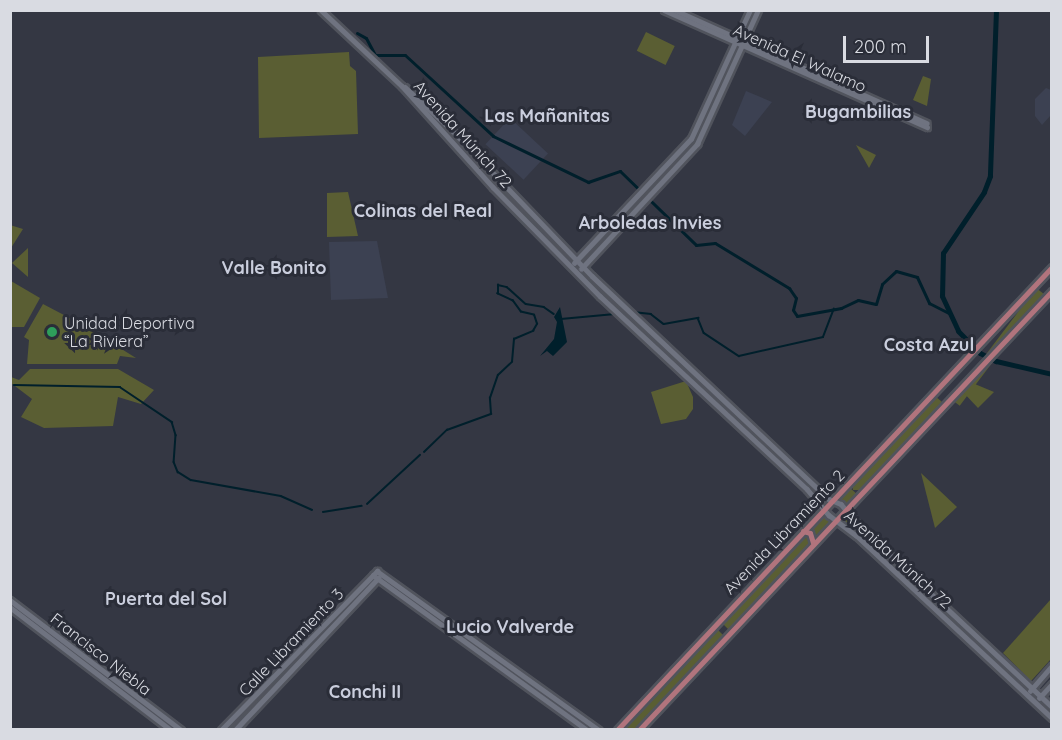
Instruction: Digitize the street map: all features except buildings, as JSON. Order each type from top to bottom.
[{"type":"main road","points":[[321,10],[402,86]]},
{"type":"main road","name":"Avenida El Walamo","points":[[664,10],[927,125]]},
{"type":"main road","name":"Avenida El Walamo","points":[[675,10],[736,41]]},
{"type":"main road","points":[[571,267],[691,139],[750,10]]},
{"type":"main road","points":[[577,273],[697,144],[758,10]]},
{"type":"main road","name":"Avenida Múnich 72","points":[[402,86],[453,131],[576,261],[631,314],[832,501],[840,503],[844,511],[1052,708]]},
{"type":"main road","name":"Avenida Múnich 72","points":[[402,86],[577,273],[1052,718]]},
{"type":"main road","points":[[450,139],[453,131]]},
{"type":"main road","name":"Avenida Libramiento 2","points":[[616,729],[850,483],[969,352],[1052,267]]},
{"type":"main road","name":"Avenida Libramiento 2","points":[[639,729],[982,362],[1052,291]]},
{"type":"main road","points":[[631,314],[628,322],[640,322]]},
{"type":"main road","points":[[850,483],[854,491],[861,492]]},
{"type":"main road","points":[[803,531],[810,533],[813,543]]},
{"type":"main road","points":[[377,574],[587,729]]},
{"type":"main road","points":[[377,574],[599,729]]},
{"type":"main road","name":"Calle Libramiento 3","points":[[221,729],[377,574]]},
{"type":"main road","name":"Calle Libramiento 3","points":[[235,729],[377,574]]},
{"type":"main road","points":[[10,600],[34,621]]},
{"type":"main road","points":[[10,607],[34,621]]},
{"type":"main road","name":"Francisco Niebla","points":[[34,621],[148,709]]},
{"type":"main road","points":[[1028,694],[1052,666]]},
{"type":"main road","points":[[1035,702],[1052,684]]},
{"type":"main road","points":[[148,709],[171,729]]},
{"type":"main road","points":[[148,709],[181,729]]},
{"type":"shaded area","points":[[1046,88],[1051,90],[1051,115],[1042,125],[1035,116],[1035,99]]},
{"type":"shaded area","points":[[746,91],[772,102],[745,136],[732,125]]},
{"type":"shaded area","points":[[510,118],[548,153],[523,180],[485,144]]},
{"type":"shaded area","points":[[377,241],[388,298],[331,300],[329,242]]},
{"type":"shaded area","points":[[560,307],[567,342],[553,356],[547,351],[540,356],[554,339],[557,322],[554,317]]},
{"type":"green space","points":[[646,32],[675,46],[666,65],[637,51]]},
{"type":"green space","points":[[349,52],[350,66],[356,71],[358,134],[259,138],[258,57]]},
{"type":"green space","points":[[923,76],[931,79],[927,106],[913,100]]},
{"type":"green space","points":[[856,145],[876,155],[869,168]]},
{"type":"green space","points":[[479,166],[490,174],[537,225],[476,167]]},
{"type":"green space","points":[[348,192],[358,236],[327,237],[327,193]]},
{"type":"green space","points":[[10,225],[23,229],[11,248],[10,248]]},
{"type":"green space","points":[[28,248],[28,277],[12,263]]},
{"type":"green space","points":[[582,273],[604,290],[827,502],[823,503],[579,274]]},
{"type":"green space","points":[[11,281],[40,298],[24,327],[11,327]]},
{"type":"green space","points":[[1036,288],[1044,294],[960,406],[952,400]]},
{"type":"green space","points":[[43,304],[83,325],[136,358],[120,356],[117,364],[27,364],[29,340],[24,337]]},
{"type":"green space","points":[[30,369],[118,369],[154,390],[141,404],[118,397],[113,426],[44,428],[21,417],[32,399],[11,383],[11,377],[19,380]]},
{"type":"green space","points":[[686,381],[693,397],[693,409],[686,419],[661,424],[651,392]]},
{"type":"green space","points":[[970,382],[994,392],[978,408],[961,390]]},
{"type":"green space","points":[[934,395],[942,402],[863,490],[853,490],[852,484],[862,472]]},
{"type":"green space","points":[[921,473],[957,507],[935,528]]},
{"type":"green space","points":[[849,487],[858,495],[847,508],[838,500]]},
{"type":"green space","points":[[825,511],[833,520],[814,537],[806,528]]},
{"type":"green space","points":[[846,519],[928,595],[931,600],[843,524]]},
{"type":"green space","points":[[807,533],[810,544],[730,631],[722,623],[802,534]]},
{"type":"green space","points":[[1051,599],[1051,659],[1031,681],[1003,653]]},
{"type":"green space","points":[[938,608],[966,629],[1028,690],[1025,690]]},
{"type":"green space","points":[[716,628],[724,636],[701,661],[637,729],[622,730]]},
{"type":"waterway","points":[[996,10],[990,176],[984,192],[943,253],[942,296],[958,331],[980,353],[996,361],[1052,374]]},
{"type":"waterway","points":[[357,33],[366,38],[375,55],[405,55],[493,136],[588,182],[620,171],[696,245],[715,243],[789,288],[796,298],[793,310],[797,316],[841,308],[858,300],[876,304],[882,284],[896,271],[917,277],[929,303],[949,313]]},
{"type":"waterway","points":[[424,452],[447,430],[491,414],[490,398],[498,375],[512,362],[514,339],[533,331],[537,324],[534,315],[521,312],[513,301],[498,294],[498,285],[507,287],[526,304],[544,307],[554,314]]},
{"type":"waterway","points":[[633,312],[651,314],[664,324],[698,318],[704,333],[739,356],[823,337],[834,309]]},
{"type":"waterway","points":[[561,319],[615,314]]},
{"type":"waterway","points":[[14,385],[120,387],[172,422],[176,435],[174,462],[178,472],[191,480],[281,496],[312,510]]},
{"type":"waterway","points":[[367,504],[420,455]]},
{"type":"waterway","points":[[323,512],[362,506]]},
{"type":"place","name":"Unidad Deportiva “La Riviera”","points":[[52,332]]},
{"type":"district","name":"Bugambilias","points":[[858,112]]},
{"type":"district","name":"Las Mañanitas","points":[[547,116]]},
{"type":"district","name":"Colinas del Real","points":[[423,211]]},
{"type":"district","name":"Arboledas Invies","points":[[650,223]]},
{"type":"district","name":"Valle Bonito","points":[[274,268]]},
{"type":"district","name":"Costa Azul","points":[[929,345]]},
{"type":"district","name":"Puerta del Sol","points":[[166,599]]},
{"type":"district","name":"Lucio Valverde","points":[[510,627]]},
{"type":"district","name":"Conchi II","points":[[365,692]]}]
